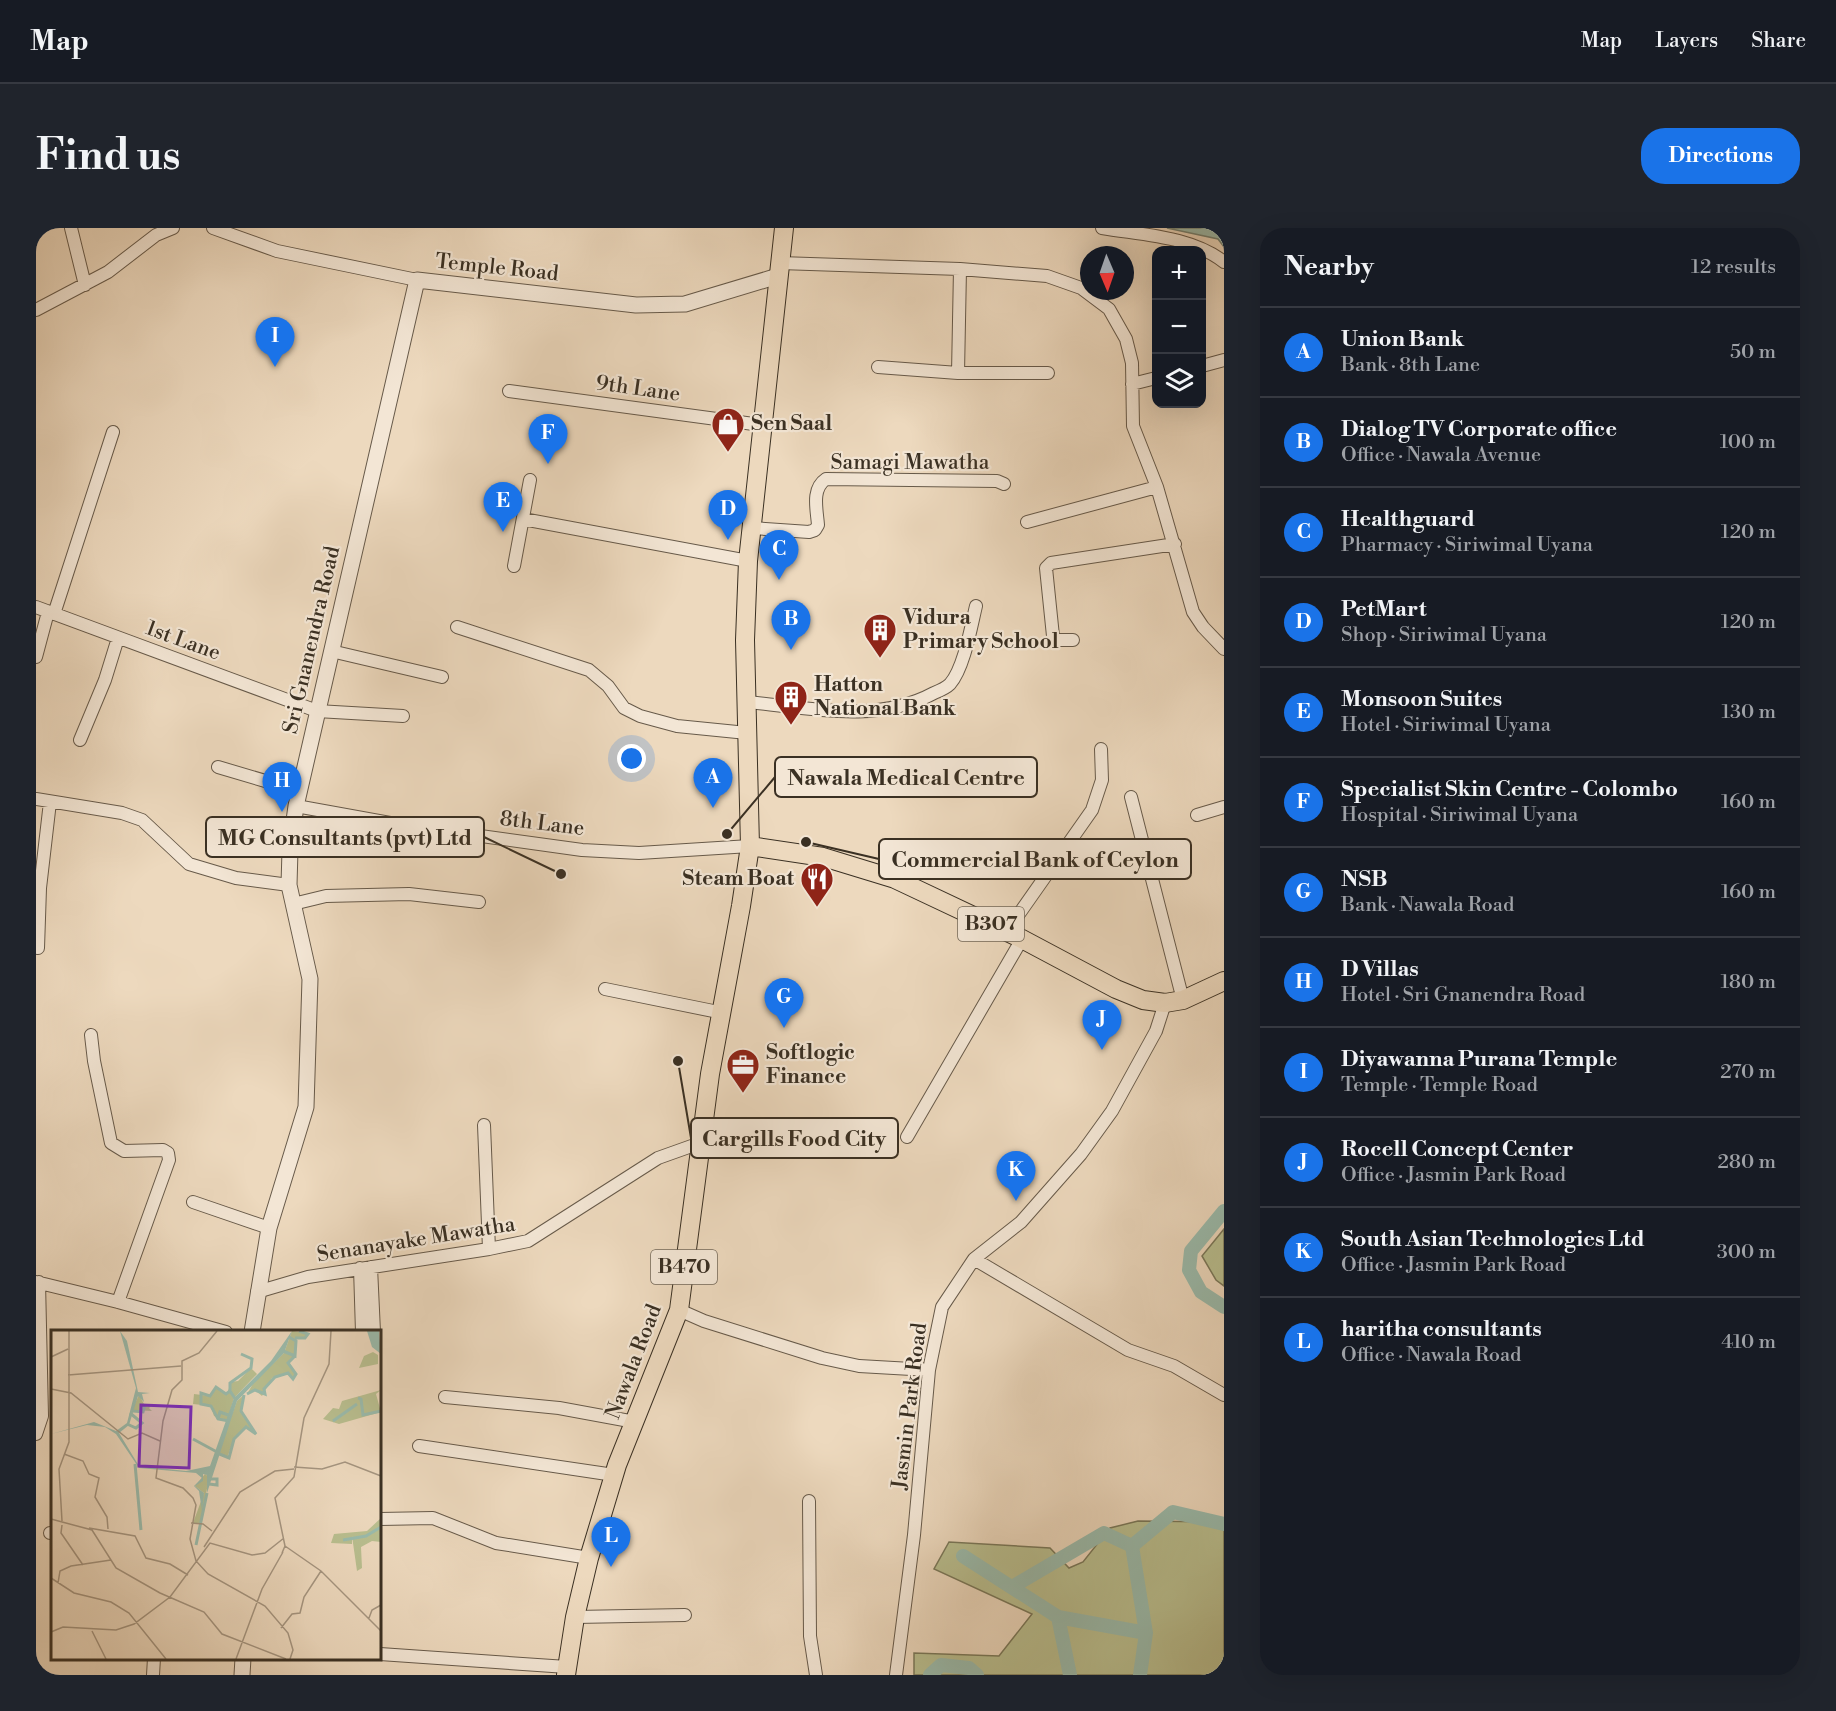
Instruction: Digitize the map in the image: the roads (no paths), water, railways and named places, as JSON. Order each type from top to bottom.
[{"type":"main road","name":"Nawala Road","points":[[567,1671],[575,1617],[589,1558],[614,1475],[680,1310],[710,1074],[723,1013],[750,846],[745,640],[748,561],[784,228]]},
{"type":"main road","name":"B307","points":[[750,846],[823,857],[895,879],[1015,935],[1116,989],[1143,1000],[1165,1003],[1183,1000],[1224,981]]},
{"type":"street","points":[[71,228],[85,285]]},
{"type":"street","points":[[36,310],[108,272],[156,235],[173,228]]},
{"type":"street","name":"Temple Road","points":[[213,228],[277,251],[417,280],[646,305],[685,304],[779,270]]},
{"type":"street","points":[[1102,228],[1167,239],[1211,252],[1224,262]]},
{"type":"street","points":[[779,270],[960,269],[1047,276],[1081,288],[1109,309],[1126,339],[1132,363],[1133,426],[1157,487],[1193,612],[1203,627],[1224,649]]},
{"type":"street","points":[[958,373],[960,269]]},
{"type":"street","name":"Sri Gnanendra Road","points":[[252,1330],[269,1228],[306,1107],[310,979],[289,885],[290,850],[298,798],[417,280]]},
{"type":"street","points":[[1206,365],[1224,360]]},
{"type":"street","points":[[878,367],[958,373],[1048,373]]},
{"type":"street","points":[[1132,384],[1152,379]]},
{"type":"street","name":"9th Lane","points":[[509,391],[761,425]]},
{"type":"street","points":[[36,657],[113,432]]},
{"type":"street","name":"Samagi Mawatha","points":[[752,528],[809,532],[815,530],[818,525],[817,489],[826,479],[997,481],[1004,484]]},
{"type":"street","points":[[514,566],[530,480]]},
{"type":"street","points":[[1027,522],[1157,487]]},
{"type":"street","points":[[523,519],[748,561]]},
{"type":"street","points":[[1073,640],[1057,640],[1053,636],[1046,568],[1051,563],[1175,544]]},
{"type":"street","points":[[747,702],[858,712],[891,709],[919,701],[949,685],[964,655],[976,606]]},
{"type":"street","name":"1st Lane","points":[[36,607],[317,711],[403,716]]},
{"type":"street","points":[[457,627],[589,670],[608,686],[624,708],[640,716],[677,726],[747,733]]},
{"type":"street","points":[[81,740],[105,680],[118,638]]},
{"type":"street","points":[[331,651],[442,677]]},
{"type":"street","points":[[908,1137],[1015,935],[1092,810],[1102,780],[1101,749]]},
{"type":"street","name":"8th Lane","points":[[218,767],[298,798],[401,825],[582,850],[639,853],[750,846]]},
{"type":"street","points":[[1131,797],[1183,1000]]},
{"type":"street","points":[[36,799],[122,813],[142,820],[189,864],[236,878],[289,885]]},
{"type":"street","points":[[38,948],[40,888],[50,802]]},
{"type":"street","points":[[1197,815],[1224,807]]},
{"type":"street","points":[[293,903],[326,896],[409,894],[479,902]]},
{"type":"street","points":[[605,989],[723,1013]]},
{"type":"street","name":"Jasmin Park Road","points":[[896,1675],[914,1535],[929,1370],[942,1307],[974,1259],[1021,1222],[1082,1154],[1112,1111],[1156,1031],[1165,1003]]},
{"type":"street","points":[[91,1035],[111,1143],[124,1151],[163,1150],[168,1153],[169,1160],[118,1302]]},
{"type":"street","points":[[484,1125],[489,1250]]},
{"type":"street","name":"Senanayake Mawatha","points":[[257,1292],[308,1277],[489,1250],[528,1241],[658,1158],[700,1143]]},
{"type":"street","points":[[193,1202],[269,1228]]},
{"type":"street","points":[[974,1259],[1128,1350],[1174,1366],[1224,1395]]},
{"type":"street","points":[[363,1330],[365,1268]]},
{"type":"street","points":[[365,1268],[374,1330]]},
{"type":"street","points":[[36,1434],[42,1416],[39,1385],[47,1370],[38,1282],[219,1330]]},
{"type":"street","points":[[680,1310],[704,1321],[822,1358],[859,1365],[929,1370]]},
{"type":"street","points":[[445,1397],[559,1408],[635,1422]]},
{"type":"street","points":[[419,1446],[614,1475]]},
{"type":"street","points":[[808,1501],[810,1636],[816,1675]]},
{"type":"street","points":[[381,1519],[433,1518],[496,1543],[589,1558]]},
{"type":"street","points":[[575,1617],[685,1615]]},
{"type":"street","points":[[381,1654],[567,1671]]},
{"type":"street","points":[[153,1675],[154,1660]]},
{"type":"street","points":[[242,1675],[243,1660]]},
{"type":"waterway","points":[[1224,1211],[1191,1251],[1189,1270],[1201,1292],[1224,1307]]},
{"type":"waterway","points":[[1140,1675],[1146,1633],[1132,1546],[1173,1512],[1224,1524]]},
{"type":"waterway","points":[[1012,1587],[1104,1533],[1132,1546]]},
{"type":"waterway","points":[[963,1556],[1058,1617],[1146,1633]]},
{"type":"waterway","points":[[1058,1617],[1070,1675]]},
{"type":"waterway","points":[[930,1675],[941,1665],[969,1668],[977,1675]]},
{"type":"place","name":"Diyawanna Purana Temple","points":[[275,367]]},
{"type":"place","name":"Sen Saal","points":[[728,453]]},
{"type":"place","name":"Specialist Skin Centre - Colombo","points":[[548,464]]},
{"type":"place","name":"Monsoon Suites","points":[[503,532]]},
{"type":"place","name":"PetMart","points":[[728,540]]},
{"type":"place","name":"Healthguard","points":[[779,580]]},
{"type":"place","name":"Dialog TV Corporate office","points":[[791,650]]},
{"type":"place","name":"Vidura Primary School","points":[[880,659]]},
{"type":"place","name":"Hatton National Bank","points":[[791,726]]},
{"type":"place","name":"Union Bank","points":[[713,808]]},
{"type":"place","name":"D Villas","points":[[282,812]]},
{"type":"place","name":"Nawala Medical Centre","points":[[727,834]]},
{"type":"place","name":"Commercial Bank of Ceylon","points":[[806,842]]},
{"type":"place","name":"MG Consultants (pvt) Ltd","points":[[561,874]]},
{"type":"place","name":"Steam Boat","points":[[817,908]]},
{"type":"place","name":"NSB","points":[[784,1028]]},
{"type":"place","name":"Rocell Concept Center","points":[[1102,1050]]},
{"type":"place","name":"Cargills Food City","points":[[678,1061]]},
{"type":"place","name":"Softlogic Finance","points":[[743,1094]]},
{"type":"place","name":"South Asian Technologies Ltd","points":[[1016,1201]]},
{"type":"place","name":"haritha consultants","points":[[611,1567]]}]
